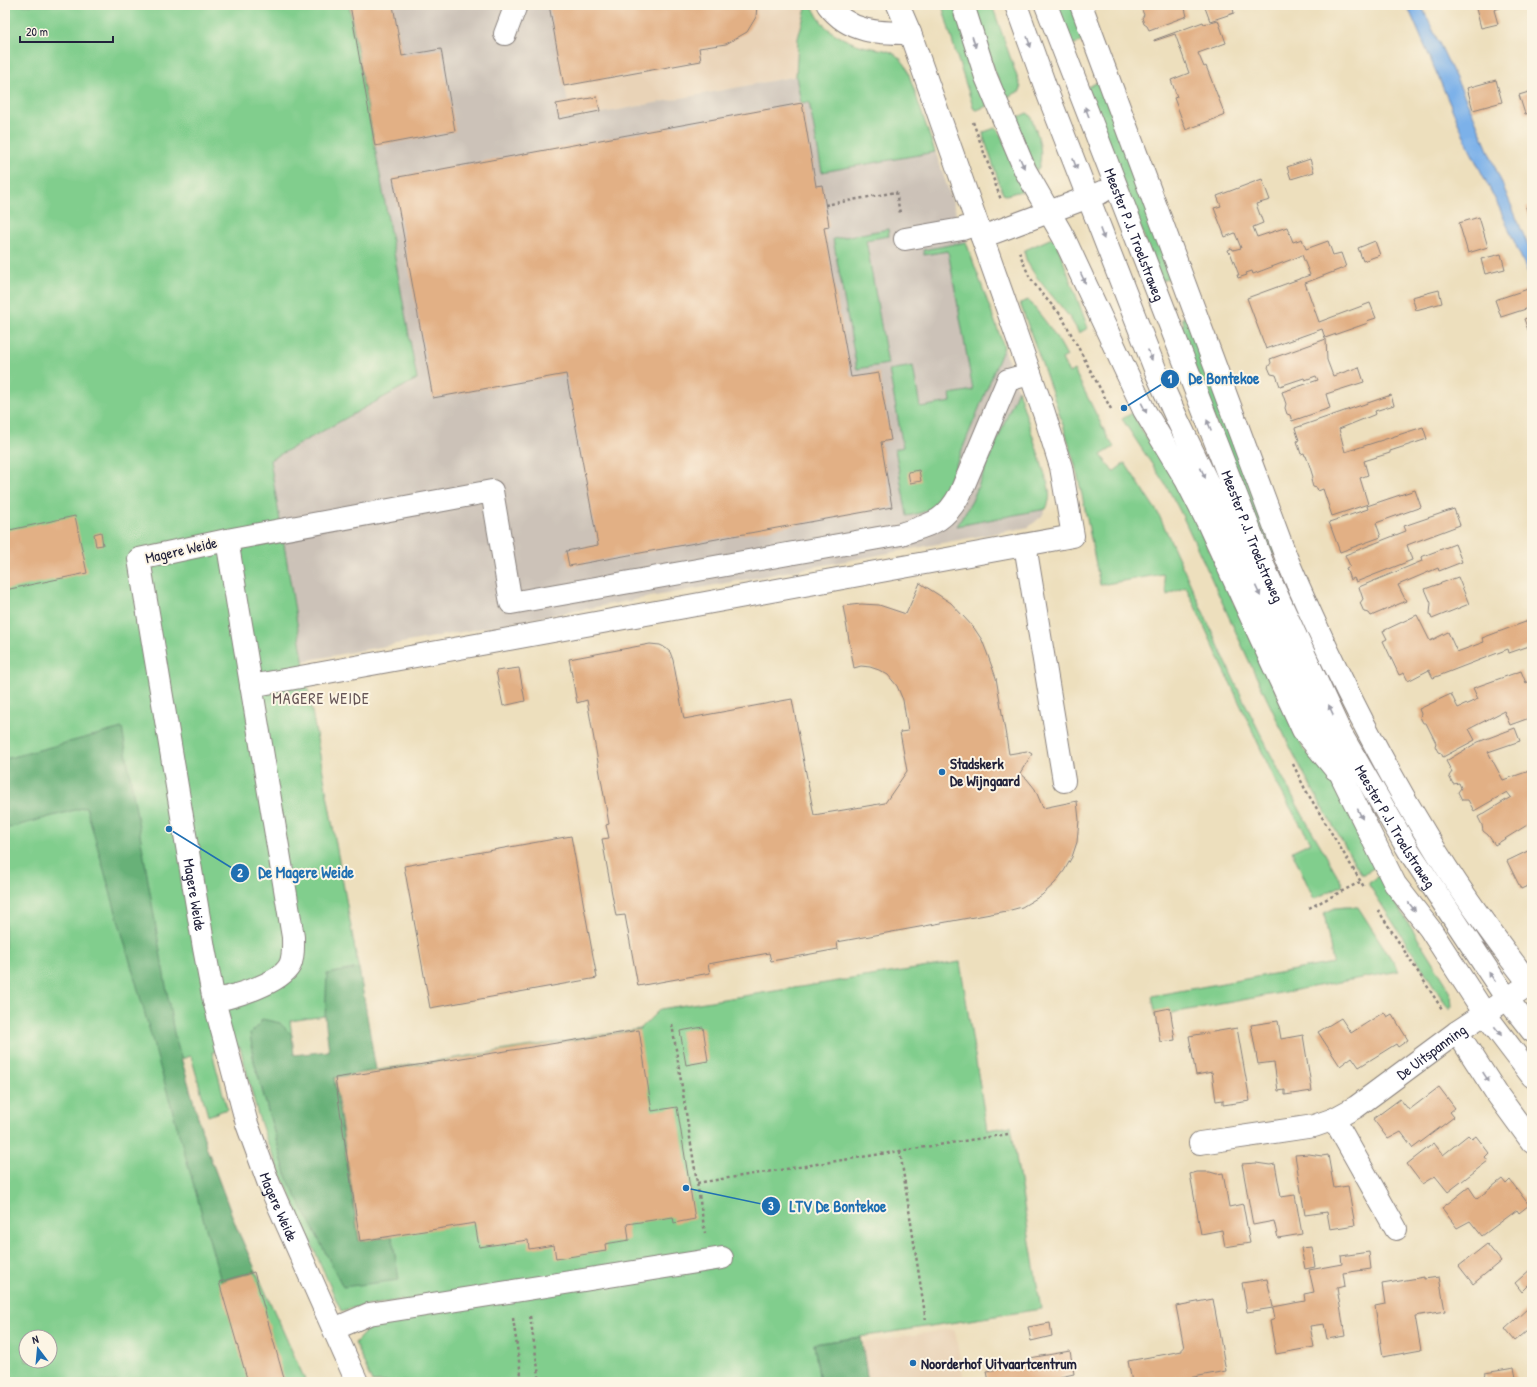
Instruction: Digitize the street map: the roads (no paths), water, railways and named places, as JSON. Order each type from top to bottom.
[{"type":"street","points":[[505,34],[516,5]]},
{"type":"street","points":[[828,5],[835,14],[853,27],[880,33],[910,33]]},
{"type":"street","points":[[251,686],[1073,536],[1061,467],[1030,374],[910,33],[898,5]]},
{"type":"street","name":"Meester P.J. Troelstraweg","points":[[963,5],[978,55],[994,98],[1025,170],[1064,238],[1144,410],[1186,480],[1207,521],[1303,730],[1343,779],[1395,884],[1430,929],[1485,1014],[1532,1076]]},
{"type":"street","name":"Meester P.J. Troelstraweg","points":[[1016,5],[1049,97],[1157,374],[1238,546],[1334,737],[1507,999],[1532,1031]]},
{"type":"street","name":"Meester P.J. Troelstraweg","points":[[1046,5],[1264,567],[1334,737],[1343,779]]},
{"type":"street","name":"Meester P.J. Troelstraweg","points":[[1081,5],[1286,557],[1330,656],[1363,723],[1432,846],[1492,934],[1531,986]]},
{"type":"street","points":[[905,240],[962,229],[979,230],[1049,212],[1116,187]]},
{"type":"street","points":[[227,540],[492,491],[511,603],[901,534],[926,526],[943,518],[953,508],[1008,380],[1030,374]]},
{"type":"street","name":"Magere Weide","points":[[214,1000],[240,994],[264,985],[290,966],[294,953],[293,937],[227,540],[139,559],[204,948],[214,1000],[226,1049],[247,1124],[269,1184],[357,1382]]},
{"type":"street","points":[[1025,545],[1064,781]]},
{"type":"street","points":[[1264,567],[1286,557]]},
{"type":"street","points":[[1334,737],[1363,723]]},
{"type":"street","name":"De Uitspanning","points":[[1200,1143],[1314,1126],[1334,1119],[1356,1107],[1457,1032],[1507,999],[1531,986]]},
{"type":"street","points":[[1457,1032],[1497,1094],[1532,1142]]},
{"type":"street","points":[[1334,1119],[1396,1229]]},
{"type":"street","points":[[334,1329],[369,1314],[716,1259]]},
{"type":"water","points":[[1407,5],[1421,5],[1472,112],[1532,255],[1532,282],[1499,207],[1469,148]]},
{"type":"place","name":"De Bontekoe","points":[[1124,408]]},
{"type":"place","name":"Stadskerk De Wijngaard","points":[[942,772]]},
{"type":"place","name":"De Magere Weide","points":[[169,829]]},
{"type":"place","name":"LTV De Bontekoe","points":[[686,1188]]},
{"type":"place","name":"Noorderhof Uitvaartcentrum","points":[[913,1363]]},
{"type":"district","name":"MAGERE WEIDE","points":[[321,698]]}]
